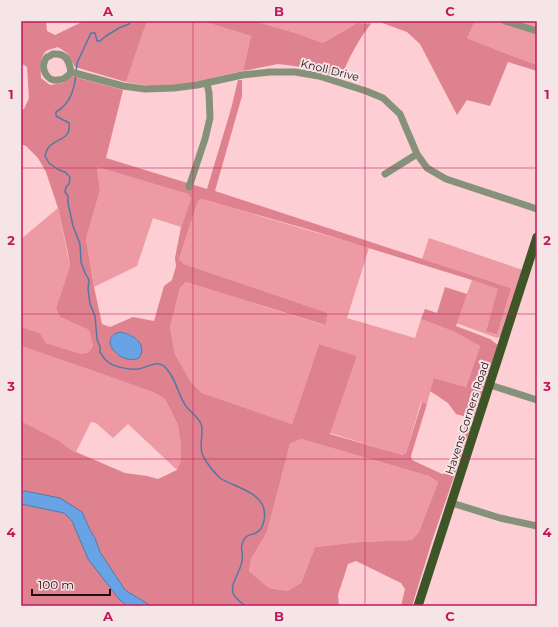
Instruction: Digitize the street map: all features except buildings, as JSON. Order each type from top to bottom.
[{"type":"main road","name":"Havens Corners Road","points":[[418,606],[537,237]]},
{"type":"street","points":[[505,21],[537,32]]},
{"type":"street","name":"Knoll Drive","points":[[72,72],[123,86],[145,88],[174,88],[207,83],[242,75],[270,72],[296,72],[319,76],[383,98],[400,114],[417,154],[427,168],[446,179],[537,209]]},
{"type":"street","points":[[189,186],[205,139],[210,118],[207,83]]},
{"type":"street","points":[[384,174],[417,154]]},
{"type":"street","points":[[490,385],[537,400]]},
{"type":"street","points":[[452,503],[500,518],[537,526]]},
{"type":"shaded area","points":[[21,21],[46,21],[47,31],[55,35],[84,21],[147,21],[126,82],[75,67],[67,53],[58,47],[48,50],[41,59],[41,78],[50,85],[63,83],[71,76],[123,90],[106,158],[207,189],[231,109],[238,80],[242,80],[242,96],[215,191],[511,288],[497,334],[486,331],[498,289],[307,229],[202,199],[198,201],[179,259],[184,264],[328,313],[325,325],[186,282],[180,288],[170,327],[175,354],[191,382],[202,393],[292,424],[319,344],[357,356],[330,434],[402,455],[406,453],[422,402],[427,404],[411,456],[412,460],[442,474],[448,473],[465,426],[471,427],[432,541],[412,606],[401,606],[405,589],[401,583],[356,561],[348,564],[338,595],[339,606],[151,606],[125,590],[100,552],[82,512],[25,491],[21,492],[21,421],[58,440],[73,451],[125,473],[158,479],[177,470],[181,460],[181,447],[178,425],[165,399],[155,393],[21,346],[21,327],[40,333],[46,343],[82,354],[89,352],[93,346],[89,330],[60,317],[56,308],[70,266],[58,208],[46,172],[38,158],[26,146],[21,144],[21,110],[24,109],[29,98],[27,67],[21,63]],"holes":[[[97,167],[188,194],[191,199],[181,227],[175,258],[176,266],[172,280],[164,286],[154,321],[133,317],[110,327],[102,324],[86,239],[100,190]],[[126,333],[137,339],[117,355],[110,345]],[[301,439],[429,476],[438,482],[419,532],[412,540],[360,542],[315,547],[301,583],[287,591],[269,588],[249,571],[251,559],[267,532],[290,444]]]},
{"type":"shaded area","points":[[147,21],[202,21],[251,36],[243,71],[191,83],[170,86],[151,86],[126,82]]},
{"type":"shaded area","points":[[202,21],[254,21],[296,33],[323,43],[357,23],[371,24],[354,49],[341,77],[302,67],[278,64],[243,71],[251,36]]},
{"type":"shaded area","points":[[254,21],[372,21],[371,24],[357,23],[323,43],[296,33]]},
{"type":"shaded area","points":[[377,21],[475,21],[467,38],[537,65],[537,71],[508,62],[490,106],[467,100],[457,115],[420,44],[407,32]]},
{"type":"shaded area","points":[[475,21],[537,21],[537,65],[467,38]]},
{"type":"shaded area","points":[[97,167],[188,194],[191,199],[181,227],[153,218],[137,266],[94,287],[86,239],[100,190]]},
{"type":"shaded area","points":[[202,199],[369,248],[347,318],[415,338],[421,319],[455,332],[480,346],[466,387],[434,378],[427,404],[421,402],[406,453],[401,455],[330,433],[357,356],[319,344],[292,424],[202,393],[191,382],[175,354],[170,327],[180,288],[186,282],[324,325],[328,313],[184,264],[179,259],[198,201]]},
{"type":"shaded area","points":[[58,208],[70,266],[56,308],[60,317],[89,330],[93,346],[89,352],[82,354],[46,343],[40,333],[21,327],[21,239]]},
{"type":"shaded area","points":[[429,238],[523,270],[501,336],[497,338],[456,323],[472,280],[499,289],[486,330],[511,288],[422,259]]},
{"type":"shaded area","points":[[445,287],[467,294],[456,326],[490,339],[498,345],[473,419],[456,414],[448,403],[430,391],[434,378],[466,387],[480,346],[455,332],[421,319],[425,309],[437,313]]},
{"type":"shaded area","points":[[21,346],[155,393],[165,399],[178,425],[181,460],[177,470],[128,424],[113,438],[96,423],[91,422],[76,452],[58,440],[21,421]]},
{"type":"shaded area","points":[[301,439],[429,476],[438,482],[419,532],[412,540],[360,542],[315,547],[301,583],[287,591],[269,588],[249,571],[251,559],[267,532],[290,444]]},
{"type":"shaded area","points":[[21,504],[64,513],[72,521],[78,535],[104,580],[119,599],[127,606],[21,606]]},
{"type":"water","points":[[120,332],[130,335],[138,340],[142,348],[139,358],[125,358],[114,351],[110,340],[113,335]]},
{"type":"water","points":[[25,491],[60,498],[82,512],[100,552],[125,590],[151,606],[127,606],[119,599],[88,559],[72,521],[64,513],[21,504],[21,492]]},
{"type":"waterway","points":[[76,72],[77,63],[91,33],[95,33],[97,41],[100,41],[119,28],[129,24],[130,21]]},
{"type":"waterway","points":[[76,75],[74,86],[68,101],[56,112],[56,116],[69,123],[68,134],[53,143],[47,150],[45,156],[49,163],[65,172],[70,177],[69,184],[66,187],[65,192],[68,196],[73,226],[80,244],[81,262],[89,280],[88,289],[90,304],[95,316],[100,352],[110,363],[122,368],[138,369],[157,364],[164,366],[173,379],[186,406],[198,418],[201,424],[202,453],[209,466],[220,478],[255,496],[263,506],[264,517],[261,528],[256,533],[247,536],[243,541],[241,565],[232,589],[234,595],[243,604],[243,606]]}]
